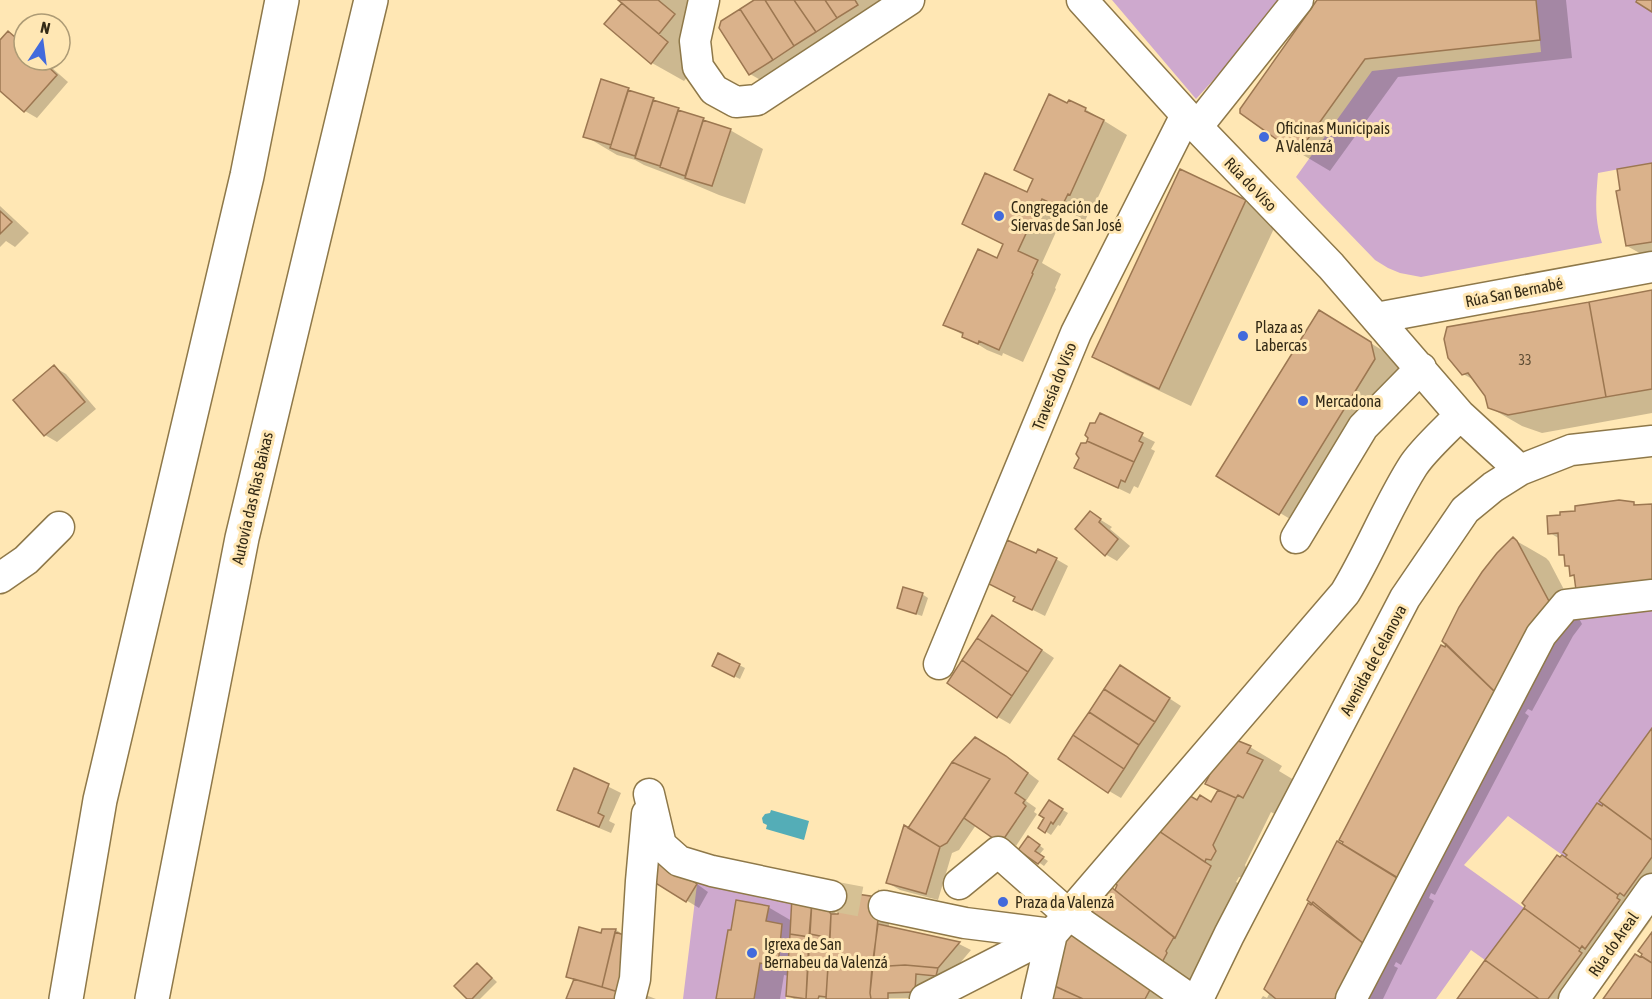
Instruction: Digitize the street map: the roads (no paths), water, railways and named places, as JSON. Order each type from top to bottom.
[{"type":"highway","points":[[66,999],[100,800],[247,176],[282,0]]},
{"type":"highway","name":"Autovía das Rías Baixas","points":[[152,999],[242,538],[370,0]]},
{"type":"street","points":[[704,0],[695,41],[698,67],[714,90],[736,102],[757,100],[909,0]]},
{"type":"street","name":"Rúa do Viso","points":[[1082,0],[1191,121],[1331,266],[1460,415],[1520,470]]},
{"type":"street","name":"Travesía do Viso","points":[[939,664],[1076,333],[1191,121],[1298,0]]},
{"type":"street","name":"Rúa San Bernabé","points":[[1376,318],[1652,267]]},
{"type":"street","points":[[1296,538],[1363,427],[1421,368]]},
{"type":"street","points":[[926,999],[1060,924],[1344,593],[1356,575],[1379,524],[1414,464],[1460,415]]},
{"type":"street","name":"Avenida de Celanova","points":[[1198,999],[1229,935],[1405,598],[1465,510],[1520,470],[1571,450],[1652,441]]},
{"type":"street","points":[[0,578],[26,560],[59,527]]},
{"type":"street","points":[[1351,999],[1541,635],[1566,605],[1652,595]]},
{"type":"street","points":[[630,999],[635,979],[649,794],[661,845],[679,861],[712,871],[831,896]]},
{"type":"street","points":[[958,884],[998,852],[1060,924],[1190,999]]},
{"type":"street","name":"Rúa do Areal","points":[[1574,999],[1652,889]]},
{"type":"street","points":[[884,906],[965,923],[1060,924]]},
{"type":"street","points":[[1037,999],[1060,924]]},
{"type":"water","points":[[771,810],[809,821],[804,840],[766,829],[767,825],[763,823],[762,818]]},
{"type":"tunnel","points":[[831,896],[884,906]]},
{"type":"place","name":"Oficinas Municipais A Valenzá","points":[[1264,137]]},
{"type":"place","name":"Congregación de Siervas de San José","points":[[999,216]]},
{"type":"place","name":"Plaza as Labercas","points":[[1243,336]]},
{"type":"place","name":"Mercadona","points":[[1303,401]]},
{"type":"place","name":"Praza da Valenzá","points":[[1003,902]]},
{"type":"place","name":"Igrexa de San Bernabeu da Valenzá","points":[[752,953]]}]
